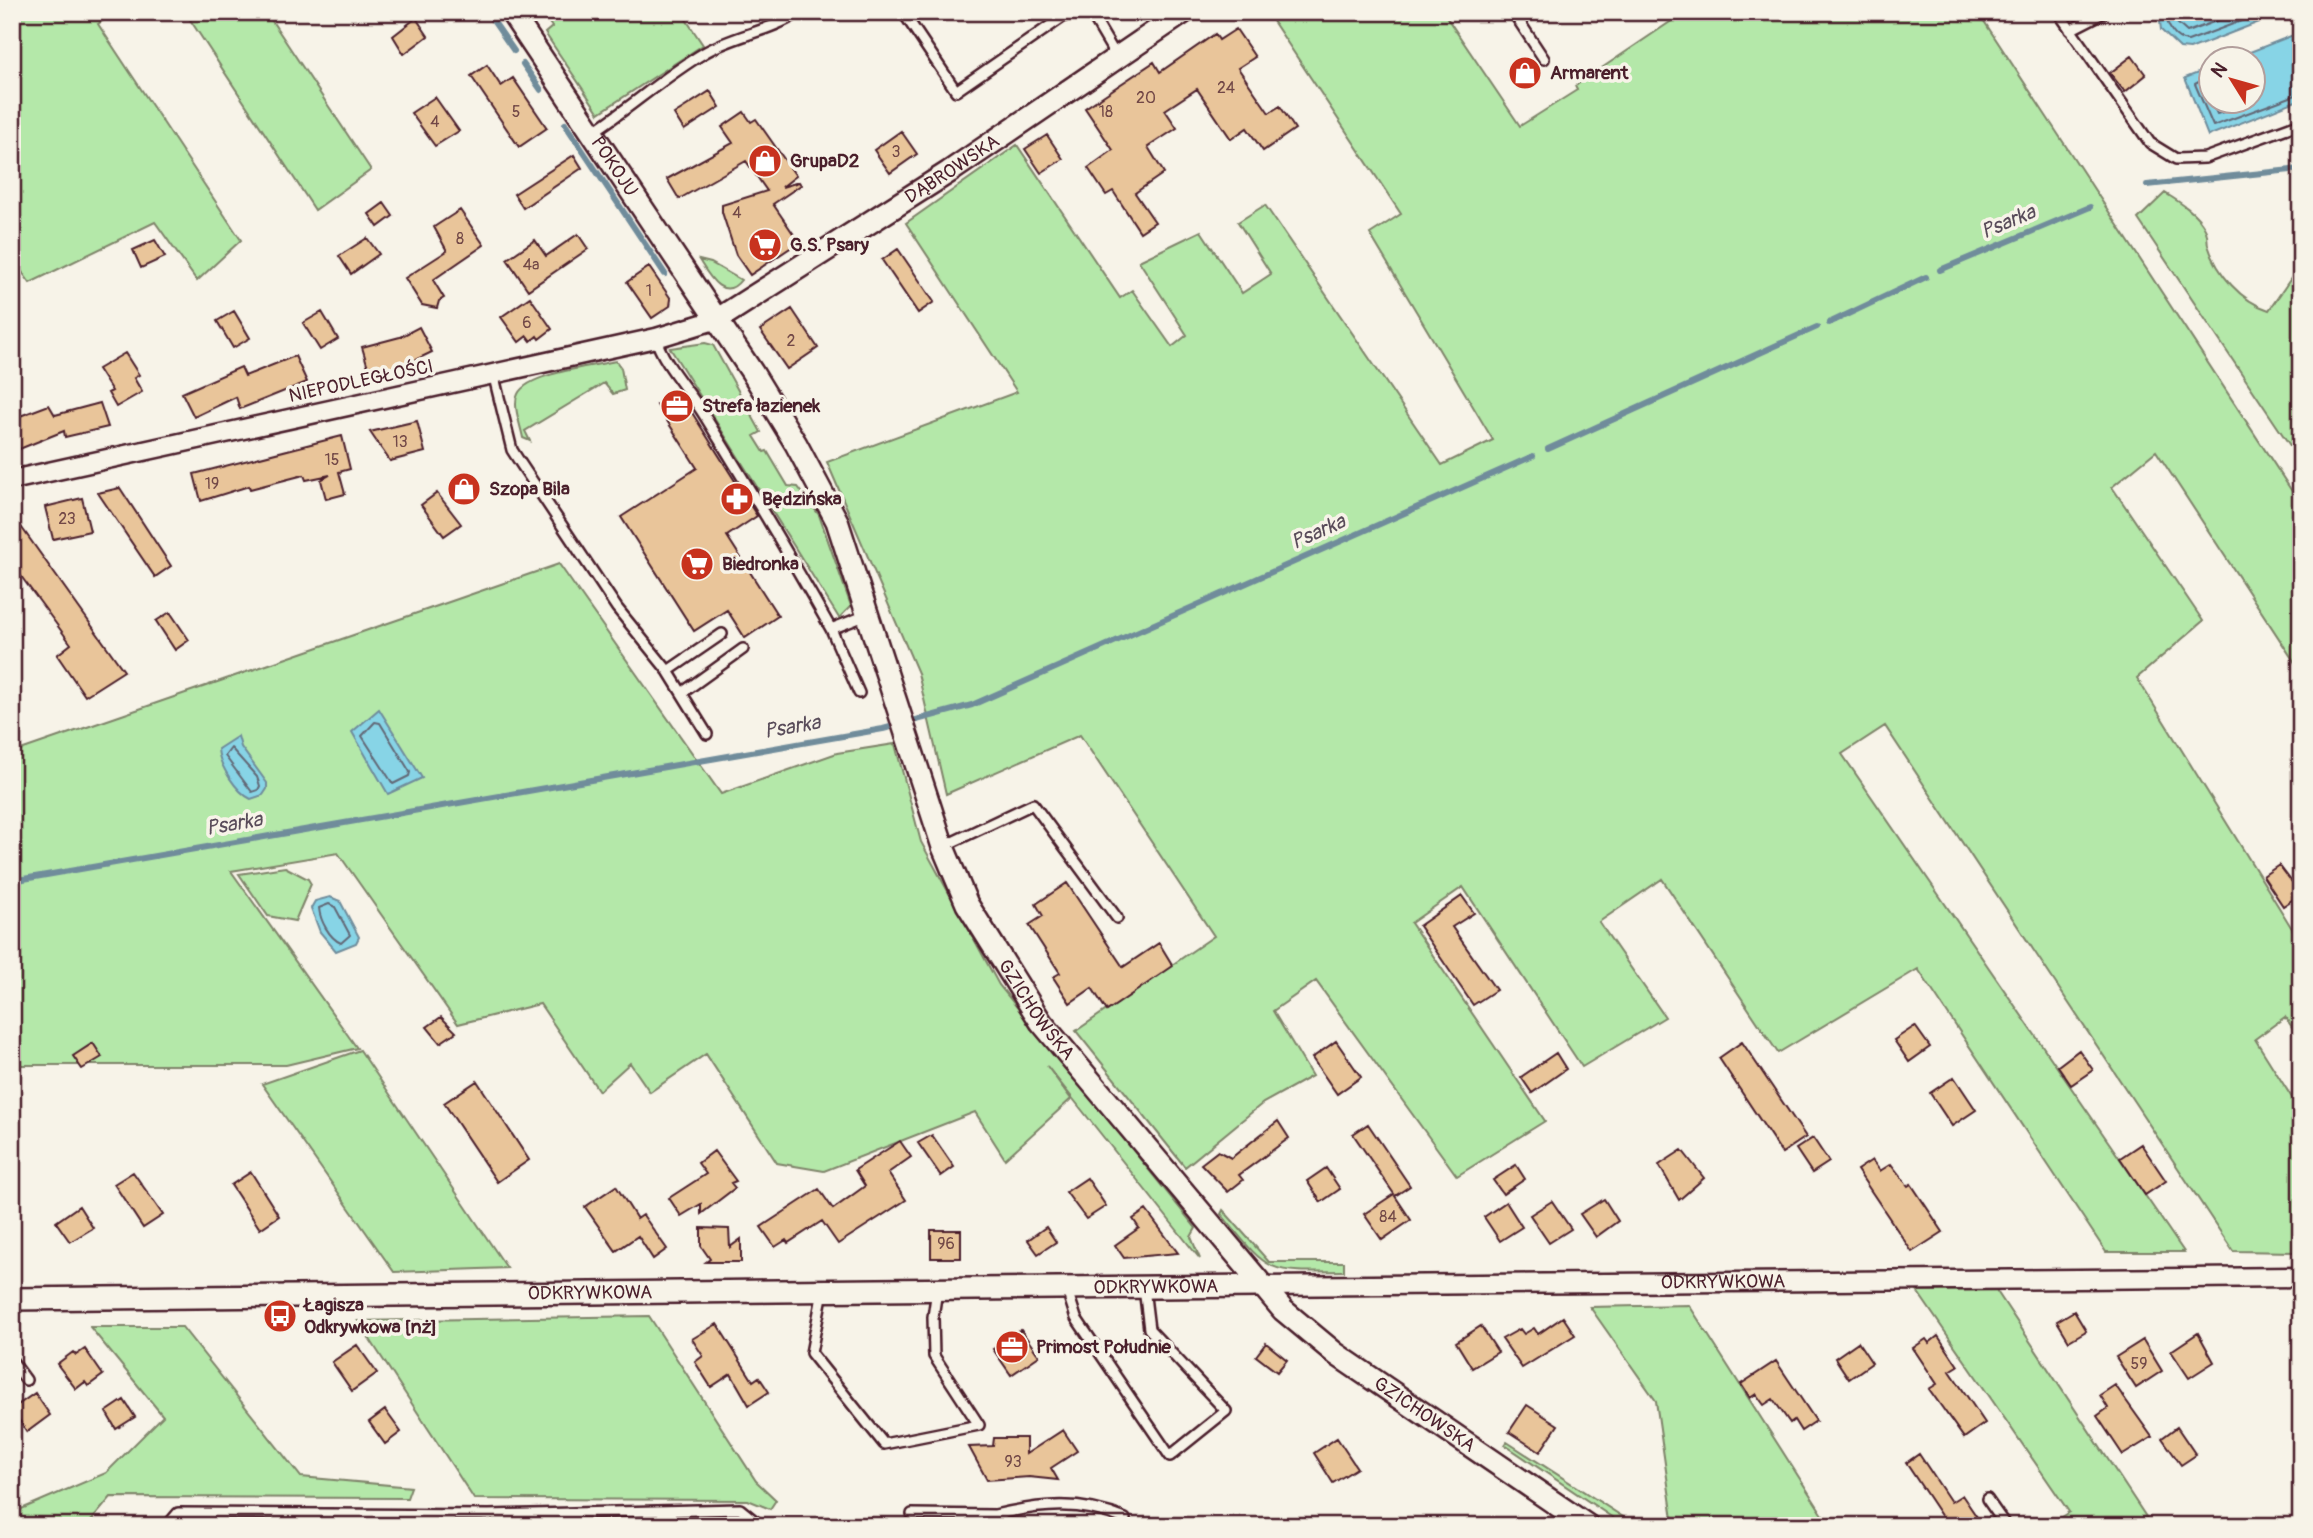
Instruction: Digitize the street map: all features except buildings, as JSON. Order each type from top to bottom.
[{"type":"street","name":"POKOJU","points":[[511,12],[718,319]]},
{"type":"street","name":"DĄBROWSKA","points":[[718,319],[949,172],[1184,12]]},
{"type":"street","name":"NIEPODLEGŁOŚCI","points":[[12,480],[656,338],[718,319]]},
{"type":"street","name":"GZICHOWSKA","points":[[718,319],[796,444],[836,522],[943,847],[967,904],[1041,1022],[1259,1286],[1283,1310],[1336,1354],[1561,1519],[1588,1526]]},
{"type":"street","name":"ODKRYWKOWA","points":[[12,1299],[2301,1278]]},
{"type":"lane","points":[[591,133],[653,85],[707,51],[782,24],[799,12]]},
{"type":"lane","points":[[903,12],[956,91],[1070,12]]},
{"type":"lane","points":[[1090,12],[1117,57]]},
{"type":"lane","points":[[1513,12],[1544,59]]},
{"type":"lane","points":[[2058,12],[2150,144],[2176,159],[2205,158],[2301,123]]},
{"type":"lane","points":[[2070,30],[2105,12]]},
{"type":"lane","points":[[656,338],[659,348],[773,526],[831,629],[859,693]]},
{"type":"lane","points":[[493,373],[516,457],[617,608],[668,671],[707,734]]},
{"type":"lane","points":[[831,629],[867,615]]},
{"type":"lane","points":[[668,671],[722,634]]},
{"type":"lane","points":[[682,693],[743,649]]},
{"type":"lane","points":[[943,847],[1033,804],[1117,918]]},
{"type":"lane","points":[[1067,1288],[1076,1318],[1170,1456],[1226,1411],[1149,1329],[1143,1287]]},
{"type":"lane","points":[[823,1291],[811,1353],[884,1444],[979,1425],[934,1356],[933,1317],[937,1290]]},
{"type":"lane","points":[[12,1361],[26,1380]]},
{"type":"lane","points":[[1987,1499],[2006,1526]]},
{"type":"lane","points":[[912,1514],[995,1516],[1035,1506],[1048,1506],[1098,1508],[1125,1520]]},
{"type":"lane","points":[[167,1526],[178,1513],[489,1515],[740,1508],[761,1526]]},
{"type":"lane","points":[[995,1516],[1009,1526]]},
{"type":"green space","points":[[12,12],[115,12],[98,24],[241,240],[197,281],[155,222],[30,283],[12,258]]},
{"type":"green space","points":[[185,12],[266,12],[371,170],[315,210]]},
{"type":"green space","points":[[533,12],[566,12],[569,16],[575,12],[681,12],[703,45],[599,113],[545,33],[552,27],[543,14],[537,17]]},
{"type":"green space","points":[[1267,12],[1443,12],[1520,126],[1577,90],[1575,86],[1685,12],[1978,12],[2301,505],[2301,672],[2156,451],[2112,487],[2203,621],[2137,678],[2301,943],[2301,1040],[2285,1017],[2255,1039],[2301,1112],[2301,1191],[2296,1195],[2301,1202],[2301,1252],[2233,1251],[1885,726],[1842,754],[2184,1252],[2106,1252],[1918,969],[1778,1053],[1662,879],[1599,922],[1665,1017],[1582,1067],[1463,887],[1411,923],[1545,1121],[1457,1176],[1316,981],[1273,1011],[1312,1076],[1263,1103],[1185,1167],[1076,1031],[1214,936],[1080,735],[946,794],[918,673],[827,462],[1017,392],[906,223],[1017,145],[1120,298],[1132,290],[1172,347],[1187,335],[1139,261],[1201,231],[1242,293],[1271,274],[1238,222],[1265,205],[1442,465],[1493,440],[1370,234],[1401,214]]},
{"type":"green space","points":[[2165,193],[2198,218],[2206,231],[2208,245],[2217,266],[2231,285],[2259,306],[2269,310],[2301,264],[2301,462],[2138,219]]},
{"type":"green space","points":[[699,260],[711,263],[741,280],[728,289],[722,287],[711,279]]},
{"type":"green space","points":[[705,343],[713,345],[761,432],[754,436],[764,452],[767,451],[788,486],[798,487],[819,515],[851,606],[839,618],[670,348]]},
{"type":"green space","points":[[616,361],[621,368],[625,390],[613,394],[604,383],[525,431],[530,441],[523,438],[516,399],[524,387],[548,376]]},
{"type":"green space","points":[[559,564],[721,794],[837,753],[895,744],[921,842],[999,985],[1196,1228],[1191,1237],[1200,1259],[1047,1066],[1071,1099],[1005,1159],[975,1112],[824,1171],[777,1163],[706,1054],[650,1092],[630,1063],[599,1091],[540,1004],[458,1024],[338,853],[231,871],[357,1048],[286,1065],[12,1065],[12,753]]},
{"type":"green space","points":[[285,867],[308,879],[311,884],[295,921],[268,916],[239,874]]},
{"type":"green space","points":[[360,1050],[507,1268],[394,1272],[262,1084]]},
{"type":"green space","points":[[1223,1210],[1269,1262],[1344,1262],[1344,1271],[1284,1270],[1272,1266],[1250,1248],[1221,1214]]},
{"type":"green space","points":[[1996,1290],[2152,1526],[2047,1526],[2069,1512],[1917,1291]]},
{"type":"green space","points":[[1689,1305],[1830,1526],[1674,1526],[1656,1401],[1590,1307]]},
{"type":"green space","points":[[649,1316],[756,1481],[776,1500],[770,1509],[748,1500],[474,1499],[358,1321]]},
{"type":"green space","points":[[90,1327],[182,1327],[301,1477],[411,1487],[407,1498],[111,1497],[87,1526],[12,1526],[12,1513],[106,1473],[163,1416]]},
{"type":"green space","points":[[1507,1442],[1637,1526],[1625,1526],[1505,1445]]},
{"type":"water","points":[[2159,12],[2285,12],[2190,49],[2180,48],[2161,30]]},
{"type":"water","points":[[2301,32],[2301,99],[2268,112],[2268,46],[2265,46]]},
{"type":"water","points":[[2198,73],[2198,111],[2185,78]]},
{"type":"water","points":[[2200,116],[2258,116],[2208,136]]},
{"type":"water","points":[[379,709],[422,778],[388,794],[352,732]]},
{"type":"water","points":[[238,736],[241,747],[267,783],[263,795],[251,799],[234,784],[219,755],[218,749]]},
{"type":"water","points":[[330,897],[340,901],[359,937],[356,943],[336,951],[320,932],[311,908],[315,901]]},
{"type":"waterway","points":[[487,12],[514,51]]},
{"type":"waterway","points":[[523,64],[541,90]]},
{"type":"waterway","points":[[565,124],[665,274]]},
{"type":"waterway","name":"Psarka","points":[[2147,185],[2301,169]]},
{"type":"waterway","name":"Psarka","points":[[1940,270],[2090,207]]},
{"type":"waterway","name":"Psarka","points":[[1829,323],[1926,277]]},
{"type":"waterway","name":"Psarka","points":[[1548,449],[1817,327]]},
{"type":"waterway","name":"Psarka","points":[[12,881],[883,729],[972,705],[1533,456]]},
{"type":"place","name":"Armarent","points":[[1525,73]]},
{"type":"place","name":"GrupaD2","points":[[765,161]]},
{"type":"place","name":"G.S. Psary","points":[[765,245]]},
{"type":"place","name":"Strefa łazienek","points":[[677,406]]},
{"type":"place","name":"Szopa Bila","points":[[464,489]]},
{"type":"place","name":"Będzińska","points":[[737,499]]},
{"type":"place","name":"Biedronka","points":[[697,564]]},
{"type":"place","name":"Łagisza Odkrywkowa [nż]","points":[[280,1316]]},
{"type":"place","name":"Primost Południe","points":[[1012,1347]]}]
